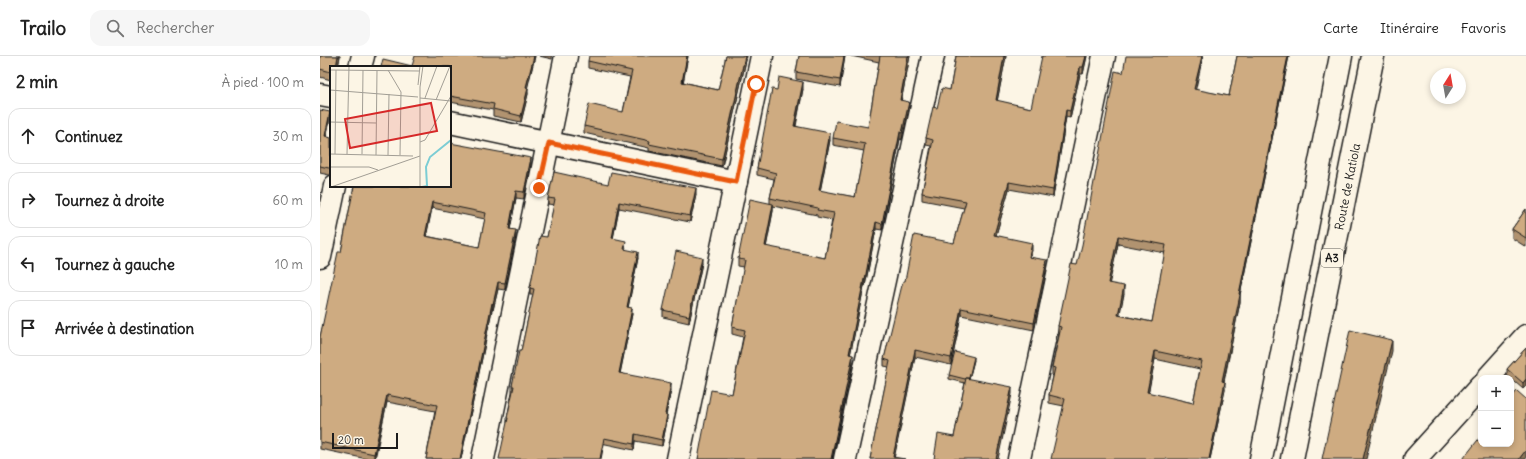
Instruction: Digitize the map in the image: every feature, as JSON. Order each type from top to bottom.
[{"type":"main road","points":[[360,66],[363,56]]},
{"type":"main road","points":[[482,459],[566,56]]},
{"type":"main road","points":[[678,459],[762,56]]},
{"type":"main road","points":[[845,459],[933,56]]},
{"type":"main road","points":[[1019,459],[1104,56]]},
{"type":"main road","name":"A3","points":[[1261,459],[1341,56]]},
{"type":"main road","name":"Route de Katiola","points":[[1292,459],[1373,56]]},
{"type":"main road","points":[[320,95],[330,97]]},
{"type":"main road","points":[[451,122],[736,182]]},
{"type":"main road","points":[[320,258],[335,187]]},
{"type":"main road","points":[[1491,375],[1526,336]]},
{"type":"main road","points":[[1415,459],[1478,389]]},
{"type":"building","points":[[320,56],[338,56],[336,66],[330,66],[330,72],[320,69]]},
{"type":"building","points":[[415,56],[534,56],[526,87],[528,88],[521,116],[493,109],[494,104],[451,96],[451,66],[412,66]]},
{"type":"building","points":[[589,56],[687,56],[682,82],[718,90],[726,56],[745,56],[722,159],[649,144],[650,141],[584,126],[589,104],[623,112],[632,71],[588,61]]},
{"type":"building","points":[[799,56],[844,56],[840,80],[796,72]]},
{"type":"building","points":[[880,56],[908,56],[900,100],[909,102],[902,133],[900,132],[882,224],[876,222],[849,354],[853,355],[831,459],[698,459],[711,390],[732,394],[745,330],[732,327],[745,260],[738,259],[750,199],[773,204],[765,246],[825,258],[834,213],[817,210],[818,208],[770,198],[776,173],[757,168],[772,89],[777,90],[779,77],[803,82],[794,126],[830,133],[819,190],[855,197],[865,144],[833,138],[836,121],[868,127]]},
{"type":"building","points":[[956,56],[1004,56],[996,100],[1031,108],[1042,56],[1086,56],[1083,67],[1080,67],[1070,111],[1066,110],[1053,190],[1009,182],[994,235],[1032,243],[1029,257],[1047,260],[1034,323],[961,308],[951,358],[915,350],[893,457],[905,459],[870,459],[890,361],[884,359],[903,281],[905,281],[914,235],[954,243],[966,201],[922,193],[933,140],[926,138],[933,107],[937,108],[942,88],[950,90]]},
{"type":"building","points":[[1126,56],[1202,56],[1194,89],[1229,96],[1237,56],[1288,56],[1239,294],[1222,381],[1225,382],[1209,459],[1051,459],[1065,399],[1049,395],[1055,368],[1052,367],[1061,327],[1058,326],[1071,264],[1077,265],[1082,245],[1115,71],[1123,73]],"holes":[[[1118,236],[1166,245],[1152,322],[1118,315],[1124,286],[1108,283]],[[1155,351],[1202,361],[1193,403],[1147,392]]]},
{"type":"building","points":[[383,59],[412,66],[381,66]]},
{"type":"building","points":[[320,110],[330,112],[325,136],[330,138],[330,168],[320,166]]},
{"type":"building","points":[[451,143],[531,158],[524,192],[516,191],[509,229],[516,230],[505,283],[498,282],[493,304],[492,303],[460,459],[426,459],[437,405],[387,395],[374,454],[320,442],[320,337],[338,252],[341,252],[354,187],[451,187]],"holes":[[[432,202],[486,213],[479,247],[425,236]]]},
{"type":"building","points":[[554,172],[608,184],[611,172],[696,188],[690,216],[619,202],[612,238],[626,241],[624,249],[638,252],[627,307],[632,308],[619,373],[671,383],[665,414],[667,415],[662,440],[635,434],[634,444],[604,438],[600,459],[499,459],[514,386],[512,386],[519,351],[521,351],[534,289],[530,288],[540,236],[547,237],[555,199],[548,198]]},
{"type":"building","points":[[1526,209],[1526,238],[1512,229]]},
{"type":"building","points":[[676,251],[702,257],[689,316],[663,310]]},
{"type":"building","points":[[1350,330],[1392,340],[1363,459],[1322,459]]},
{"type":"building","points":[[1526,348],[1526,379],[1523,383],[1507,369]]},
{"type":"building","points":[[955,352],[974,357],[969,378],[965,379],[949,375]]},
{"type":"building","points":[[966,378],[1012,387],[996,459],[934,459],[938,434],[954,437]]},
{"type":"building","points":[[1517,391],[1526,399],[1526,450],[1519,459],[1463,459],[1478,440],[1478,447],[1514,447],[1514,394]]},
{"type":"route","points":[[539,188],[549,143],[736,182],[756,84]]}]
